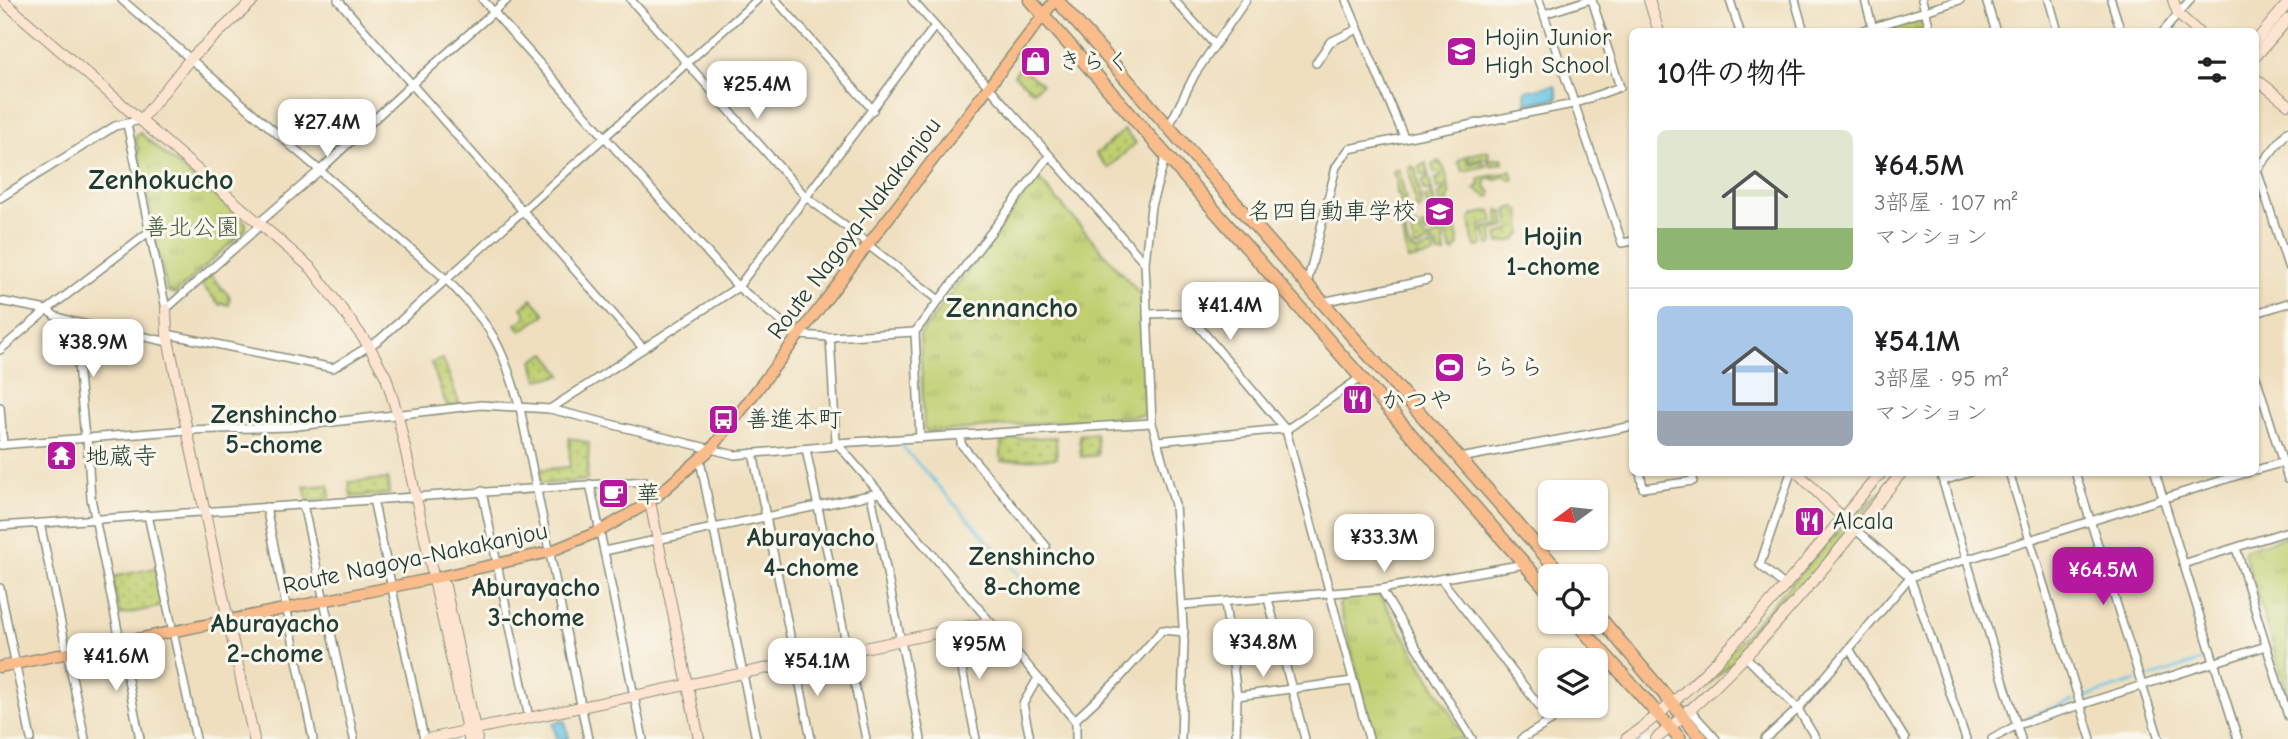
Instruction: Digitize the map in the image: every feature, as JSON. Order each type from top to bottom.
[{"type":"highway","points":[[1030,0],[1538,579]]},
{"type":"highway","points":[[1056,0],[1553,564]]},
{"type":"highway","points":[[1608,627],[1674,703],[1688,713],[1702,739]]},
{"type":"highway","points":[[1586,634],[1658,717],[1663,735],[1679,739]]},
{"type":"main road","name":"Route Nagoya-Nakakanjou","points":[[0,667],[550,552],[600,531],[650,502],[712,448],[1056,0]]},
{"type":"street","points":[[122,0],[447,280],[472,305],[496,338],[510,372],[520,408],[588,739]]},
{"type":"street","points":[[0,198],[115,126],[141,120],[190,59],[254,0]]},
{"type":"street","points":[[338,0],[643,348]]},
{"type":"street","points":[[483,0],[738,287],[798,335],[830,337],[915,332]]},
{"type":"street","points":[[166,309],[507,0]]},
{"type":"street","points":[[631,0],[806,197],[939,300]]},
{"type":"street","points":[[0,301],[47,310],[55,316],[74,322],[333,368],[379,340],[758,0]]},
{"type":"street","points":[[776,0],[873,110]]},
{"type":"street","points":[[912,0],[1145,263]]},
{"type":"street","points":[[1174,0],[1214,44]]},
{"type":"street","points":[[1169,127],[1195,74],[1246,0]]},
{"type":"street","points":[[1346,0],[1404,137]]},
{"type":"street","points":[[1539,0],[1622,243],[1629,242]]},
{"type":"street","points":[[1307,285],[1336,167],[1349,149],[1573,104],[1620,87],[1590,0],[1544,14]]},
{"type":"street","points":[[1649,0],[1658,28]]},
{"type":"street","points":[[1730,0],[1739,28]]},
{"type":"street","points":[[1795,0],[1803,28]]},
{"type":"street","points":[[1865,0],[1874,28]]},
{"type":"street","points":[[1922,0],[1930,28]]},
{"type":"street","points":[[1877,28],[1960,0]]},
{"type":"street","points":[[1986,0],[1995,28]]},
{"type":"street","points":[[2049,0],[2057,28]]},
{"type":"street","points":[[2111,0],[2120,28]]},
{"type":"street","points":[[2173,0],[2178,14],[2194,28]]},
{"type":"street","points":[[2166,28],[2190,0]]},
{"type":"street","points":[[0,13],[6,2],[312,269],[369,346],[386,377],[398,416],[435,578],[445,586],[472,734]]},
{"type":"street","points":[[2259,37],[2288,2]]},
{"type":"street","points":[[2259,53],[2288,19]]},
{"type":"street","points":[[550,409],[738,287],[935,26]]},
{"type":"street","points":[[1316,63],[1331,42],[1359,29]]},
{"type":"street","points":[[2259,81],[2288,104]]},
{"type":"street","points":[[127,124],[166,309],[168,338],[254,739]]},
{"type":"street","points":[[2259,168],[2288,131]]},
{"type":"street","points":[[1167,154],[1151,206],[1145,263],[1152,423],[1175,505],[1184,632],[1181,739]]},
{"type":"street","points":[[919,438],[915,332],[1049,156]]},
{"type":"street","points":[[2259,177],[2288,266]]},
{"type":"street","points":[[0,351],[47,310],[150,231]]},
{"type":"street","points":[[1322,302],[1427,280]]},
{"type":"street","points":[[2259,312],[2288,303]]},
{"type":"street","points":[[1147,314],[1189,315],[1285,429],[1369,739]]},
{"type":"street","points":[[74,322],[91,498],[140,739]]},
{"type":"street","points":[[830,337],[837,443],[874,494],[1075,720],[1076,739]]},
{"type":"street","points":[[1157,441],[1285,429],[1360,378]]},
{"type":"street","points":[[2259,386],[2285,462],[2288,479]]},
{"type":"street","points":[[0,407],[1,445],[187,430],[289,427],[481,405],[550,409],[735,455],[833,446],[837,443],[1152,423]]},
{"type":"street","points":[[1460,458],[1629,427]]},
{"type":"street","points":[[961,436],[961,444],[1046,547]]},
{"type":"street","points":[[806,449],[866,739]]},
{"type":"street","points":[[753,453],[811,739]]},
{"type":"street","points":[[699,460],[757,739]]},
{"type":"street","points":[[2259,469],[2285,462]]},
{"type":"street","points":[[1641,476],[1643,488],[1693,481],[1693,476]]},
{"type":"street","points":[[1784,585],[1760,565],[1790,476]]},
{"type":"street","points":[[1801,476],[1842,517]]},
{"type":"street","points":[[1626,739],[1674,703],[1738,639],[1878,476]]},
{"type":"street","points":[[1663,735],[1746,657],[1856,530],[1899,476]]},
{"type":"street","points":[[1941,476],[2021,739]]},
{"type":"street","points":[[1943,481],[1959,476]]},
{"type":"street","points":[[2010,476],[2091,739]]},
{"type":"street","points":[[2076,476],[2158,739]]},
{"type":"street","points":[[2156,476],[2238,739]]},
{"type":"street","points":[[2219,476],[2221,481]]},
{"type":"street","points":[[1765,739],[1798,709],[1910,577],[2237,476]]},
{"type":"street","points":[[0,526],[645,481],[699,739]]},
{"type":"street","points":[[590,484],[643,739]]},
{"type":"street","points":[[481,491],[529,718]]},
{"type":"street","points":[[604,551],[874,494]]},
{"type":"street","points":[[874,494],[921,739]]},
{"type":"street","points":[[373,499],[425,739],[472,734],[529,718],[989,622]]},
{"type":"street","points":[[303,504],[354,739]]},
{"type":"street","points":[[266,508],[313,739]]},
{"type":"street","points":[[148,515],[196,739]]},
{"type":"street","points":[[40,523],[85,739]]},
{"type":"street","points":[[1856,530],[1910,577],[1966,739]]},
{"type":"street","points":[[2183,564],[2288,531]]},
{"type":"street","points":[[2236,548],[2288,716]]},
{"type":"street","points":[[1182,605],[1381,589],[1525,564]]},
{"type":"street","points":[[1441,579],[1551,721],[1521,739]]},
{"type":"street","points":[[0,588],[31,739]]},
{"type":"street","points":[[1381,589],[1472,739]]},
{"type":"street","points":[[1268,598],[1305,739]]},
{"type":"street","points":[[1225,602],[1237,696],[1236,739]]},
{"type":"street","points":[[954,629],[976,739]]},
{"type":"street","points":[[1075,720],[1119,679],[1162,630],[1184,632]]},
{"type":"street","points":[[1992,739],[2017,725],[2266,646]]},
{"type":"street","points":[[1850,649],[1905,739]]},
{"type":"street","points":[[1746,657],[1798,709],[1816,739]]},
{"type":"street","points":[[1030,739],[1023,704],[1038,678]]},
{"type":"street","points":[[1237,696],[1353,681]]},
{"type":"street","points":[[1688,713],[1716,739]]},
{"type":"green space","points":[[1921,19],[1926,28],[1891,28]]},
{"type":"green space","points":[[1020,67],[1042,84],[1033,91],[1014,75]]},
{"type":"green space","points":[[1124,130],[1136,143],[1108,168],[1096,154]]},
{"type":"green space","name":"善北公園","points":[[140,133],[246,223],[246,229],[175,294],[167,291],[135,137]]},
{"type":"green space","points":[[1488,151],[1490,160],[1502,158],[1503,163],[1490,166],[1487,159],[1482,157],[1473,162],[1469,160],[1468,155]]},
{"type":"green space","points":[[1465,156],[1470,164],[1482,160],[1486,166],[1463,171],[1458,162]]},
{"type":"green space","points":[[1439,161],[1448,181],[1449,193],[1448,203],[1441,205],[1438,194],[1443,192],[1443,188],[1437,189],[1435,179],[1441,177],[1440,173],[1434,173],[1432,165]]},
{"type":"green space","points":[[1426,163],[1435,205],[1428,208],[1425,197],[1431,195],[1430,191],[1424,191],[1422,181],[1427,179],[1426,175],[1421,175],[1419,167]]},
{"type":"green space","points":[[1411,166],[1415,168],[1422,206],[1419,210],[1416,208],[1409,169]]},
{"type":"green space","points":[[1397,169],[1400,172],[1407,208],[1403,213],[1400,210],[1400,194],[1397,194],[1396,176],[1393,172]]},
{"type":"green space","points":[[1510,170],[1514,179],[1503,176],[1496,180],[1486,180],[1485,187],[1491,192],[1491,196],[1488,197],[1475,189],[1480,185],[1479,178]]},
{"type":"green space","points":[[1038,178],[1141,295],[1144,412],[1142,415],[928,432],[924,429],[920,335]]},
{"type":"green space","points":[[1515,207],[1520,211],[1522,233],[1516,240],[1499,243],[1497,234],[1511,230],[1507,210]]},
{"type":"green space","points":[[1498,210],[1503,211],[1506,227],[1492,230],[1493,244],[1488,245],[1484,228],[1499,225]]},
{"type":"green space","points":[[1491,211],[1494,221],[1480,226],[1483,245],[1477,247],[1473,242],[1470,218]]},
{"type":"green space","points":[[1450,219],[1455,224],[1459,245],[1454,252],[1445,231],[1438,229],[1427,234],[1422,226]]},
{"type":"green space","points":[[1416,225],[1424,238],[1443,235],[1445,254],[1439,254],[1436,246],[1431,243],[1419,248],[1414,247],[1410,229]]},
{"type":"green space","points":[[1402,228],[1405,229],[1408,244],[1412,249],[1418,252],[1431,246],[1434,255],[1408,260]]},
{"type":"green space","points":[[211,275],[230,297],[229,305],[220,305],[201,284]]},
{"type":"green space","points":[[532,299],[545,314],[521,331],[516,324],[525,318],[526,314],[522,308]]},
{"type":"green space","points":[[546,353],[562,375],[538,380],[533,361]]},
{"type":"green space","points":[[443,359],[460,405],[447,406],[431,363]]},
{"type":"green space","points":[[1096,433],[1098,455],[1081,457],[1079,435]]},
{"type":"green space","points":[[1056,437],[1057,458],[1001,461],[1001,439]]},
{"type":"green space","points":[[569,438],[589,443],[587,480],[543,484],[537,470],[570,467]]},
{"type":"green space","points":[[388,479],[389,494],[351,497],[349,482]]},
{"type":"green space","points":[[329,485],[330,499],[311,501],[307,498],[304,487]]},
{"type":"green space","points":[[1882,491],[1768,627],[1706,687],[1702,682],[1855,513]]},
{"type":"green space","points":[[2288,536],[2288,695],[2244,552],[2245,549]]},
{"type":"green space","points":[[156,568],[164,606],[120,615],[112,577]]},
{"type":"green space","points":[[1377,595],[1381,597],[1466,739],[1375,739],[1339,605],[1343,599]]},
{"type":"water","points":[[1555,85],[1558,98],[1527,104],[1525,91]]},
{"type":"water","points":[[565,721],[569,739],[557,739],[553,723]]},
{"type":"waterway","points":[[902,446],[1027,584]]},
{"type":"waterway","points":[[2146,679],[2206,659],[2193,617]]},
{"type":"waterway","points":[[2085,697],[2136,681]]},
{"type":"waterway","points":[[2028,716],[2073,701]]},
{"type":"waterway","points":[[2229,730],[2232,739]]},
{"type":"place","name":"Hojin Junior High School","points":[[1462,51]]},
{"type":"place","name":"きらく","points":[[1035,61]]},
{"type":"place","name":"名四自動車学校","points":[[1439,211]]},
{"type":"place","name":"ららら","points":[[1449,367]]},
{"type":"place","name":"かつや","points":[[1358,400]]},
{"type":"place","name":"善進本町","points":[[723,419]]},
{"type":"place","name":"地蔵寺","points":[[62,456]]},
{"type":"place","name":"華","points":[[613,494]]},
{"type":"place","name":"Alcala","points":[[1810,521]]},
{"type":"district","name":"Zenhokucho","points":[[161,180]]},
{"type":"district","name":"Hojin 1-chome","points":[[1553,252]]},
{"type":"district","name":"Zennancho","points":[[1012,308]]},
{"type":"district","name":"Zenshincho 5-chome","points":[[274,430]]},
{"type":"district","name":"Aburayacho 4-chome","points":[[811,553]]},
{"type":"district","name":"Zenshincho 8-chome","points":[[1032,572]]},
{"type":"district","name":"Aburayacho 3-chome","points":[[536,603]]},
{"type":"district","name":"Aburayacho 2-chome","points":[[275,639]]}]
